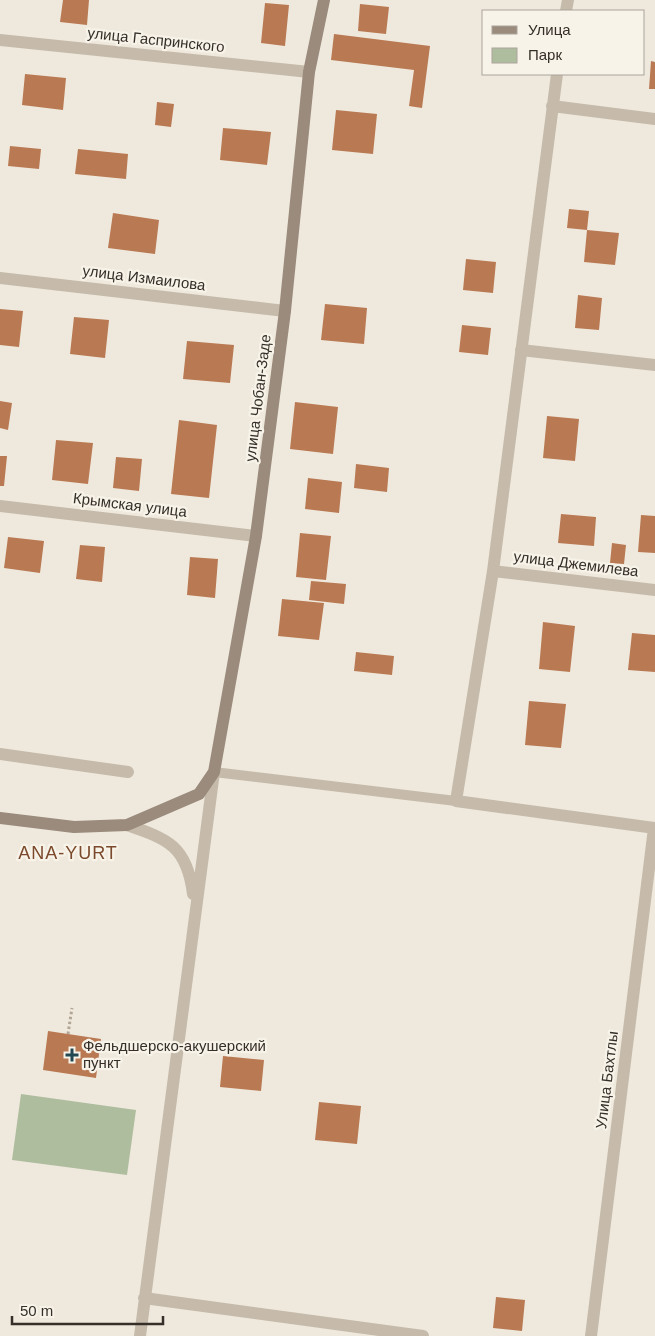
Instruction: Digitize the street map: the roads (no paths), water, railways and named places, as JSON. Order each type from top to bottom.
[{"type":"main road","name":"улица Чобан-Заде","points":[[126,825],[199,794],[214,772],[256,536],[285,311],[309,72],[324,0]]},
{"type":"main road","points":[[0,818],[74,827],[126,825]]},
{"type":"street","name":"улица Гаспринского","points":[[0,40],[309,72]]},
{"type":"street","points":[[557,75],[493,571],[456,801],[655,828]]},
{"type":"street","points":[[552,106],[655,119]]},
{"type":"street","name":"улица Измаилова","points":[[0,278],[285,311]]},
{"type":"street","points":[[521,350],[655,365]]},
{"type":"street","name":"Крымская улица","points":[[0,506],[256,536]]},
{"type":"street","name":"улица Джемилева","points":[[493,571],[655,590]]},
{"type":"street","points":[[0,754],[128,772]]},
{"type":"street","points":[[140,1336],[214,772]]},
{"type":"street","points":[[126,825],[158,835],[172,844],[180,854],[191,880],[195,912]]},
{"type":"street","name":"Улица Бахтлы","points":[[591,1336],[655,828]]},
{"type":"street","points":[[144,1298],[423,1336]]},
{"type":"lane","points":[[214,772],[456,801]]},
{"type":"place","name":"Фельдшерско-акушерский пункт","points":[[72,1055]]},
{"type":"district","name":"ANA-YURT","points":[[68,853]]}]
